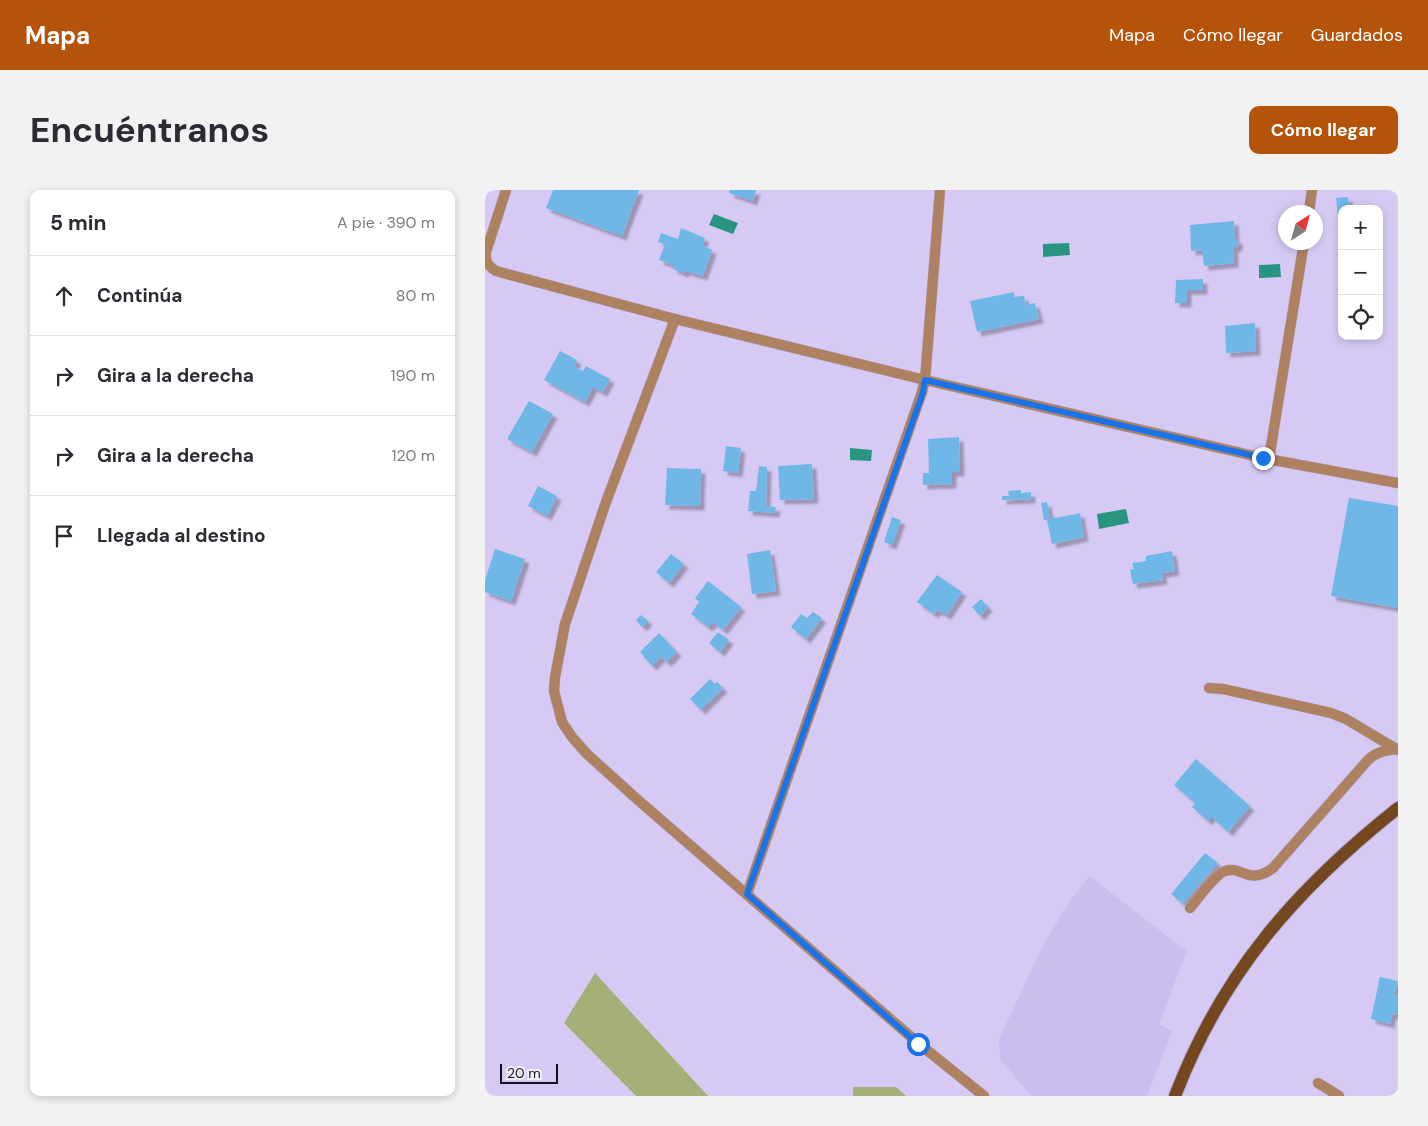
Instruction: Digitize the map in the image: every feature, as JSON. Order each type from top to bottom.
[{"type":"main road","points":[[1175,1096],[1214,1013],[1231,984],[1262,940],[1326,869],[1398,808]]},
{"type":"lane","points":[[506,190],[485,258],[489,267],[511,276],[675,319],[925,380],[1269,459],[1398,482]]},
{"type":"lane","points":[[747,894],[923,392],[940,190]]},
{"type":"lane","points":[[1310,205],[1313,190]]},
{"type":"lane","points":[[1269,459],[1303,250]]},
{"type":"lane","points":[[675,319],[606,502],[565,624],[554,691],[563,722],[571,737],[587,754],[918,1044],[984,1096]]},
{"type":"lane","points":[[1209,688],[1223,689],[1331,713],[1347,719],[1398,750]]},
{"type":"lane","points":[[1191,908],[1216,877],[1223,872],[1231,870],[1255,876],[1265,874],[1273,868],[1373,755],[1384,750],[1398,750]]},
{"type":"lane","points":[[1318,1084],[1339,1096]]},
{"type":"shaded area","points":[[714,214],[738,223],[733,234],[709,225]]},
{"type":"shaded area","points":[[1069,243],[1070,255],[1043,257],[1043,244]]},
{"type":"shaded area","points":[[1280,264],[1281,277],[1259,278],[1259,265]]},
{"type":"shaded area","points":[[850,448],[872,450],[871,461],[850,460]]},
{"type":"shaded area","points":[[1126,509],[1129,523],[1099,529],[1097,514]]},
{"type":"shaded area","points":[[1089,876],[1187,951],[1159,1024],[1172,1031],[1147,1096],[1031,1096],[1000,1059],[999,1039],[1044,943],[1070,901]]},
{"type":"shaded area","points":[[595,973],[708,1096],[636,1096],[564,1023]]},
{"type":"shaded area","points":[[853,1087],[896,1087],[906,1096],[853,1096]]},
{"type":"building","points":[[553,190],[639,190],[622,236],[546,208]]},
{"type":"building","points":[[730,190],[756,190],[753,201],[729,193]]},
{"type":"building","points":[[1348,197],[1349,205],[1338,205],[1338,216],[1336,198]]},
{"type":"building","points":[[1234,221],[1235,240],[1238,239],[1238,247],[1234,247],[1234,263],[1204,266],[1202,250],[1191,251],[1190,225]]},
{"type":"building","points":[[681,228],[705,238],[702,245],[712,250],[703,276],[673,269],[673,265],[659,260],[665,244],[658,242],[661,233],[678,239]]},
{"type":"building","points":[[1203,279],[1203,290],[1187,290],[1187,303],[1175,303],[1176,280]]},
{"type":"building","points":[[1014,292],[1014,297],[1024,296],[1026,305],[1035,303],[1039,319],[977,332],[970,301]]},
{"type":"building","points":[[1255,323],[1256,351],[1226,353],[1225,326]]},
{"type":"building","points":[[560,351],[577,360],[574,366],[583,371],[586,366],[610,379],[603,392],[593,387],[585,402],[544,380]]},
{"type":"building","points":[[529,401],[553,414],[532,452],[507,439]]},
{"type":"building","points":[[959,437],[960,472],[952,472],[952,484],[923,485],[923,473],[929,473],[928,439]]},
{"type":"building","points":[[726,446],[741,448],[738,473],[723,471]]},
{"type":"building","points":[[812,464],[814,499],[780,500],[778,466]]},
{"type":"building","points":[[759,466],[767,467],[766,506],[776,507],[775,513],[748,511],[750,491],[756,491]]},
{"type":"building","points":[[667,468],[701,469],[700,506],[665,505]]},
{"type":"building","points":[[538,486],[557,496],[547,516],[528,506]]},
{"type":"building","points":[[1021,490],[1021,493],[1031,492],[1031,499],[1002,500],[1002,496],[1009,496],[1008,491]]},
{"type":"building","points":[[1349,498],[1398,506],[1398,608],[1331,596]]},
{"type":"building","points":[[1047,502],[1050,519],[1080,513],[1084,537],[1052,544],[1047,520],[1044,520],[1041,503]]},
{"type":"building","points":[[892,517],[901,520],[892,545],[884,542]]},
{"type":"building","points":[[495,549],[525,559],[511,601],[485,592],[485,580]]},
{"type":"building","points":[[770,550],[776,591],[752,594],[747,554]]},
{"type":"building","points":[[1172,551],[1175,571],[1162,573],[1163,580],[1133,584],[1130,570],[1134,569],[1132,563],[1146,561],[1146,556]]},
{"type":"building","points":[[671,554],[684,564],[669,583],[656,572]]},
{"type":"building","points":[[937,575],[962,592],[947,615],[937,610],[934,614],[917,602]]},
{"type":"building","points":[[708,581],[741,607],[723,630],[713,622],[708,627],[691,614],[699,602],[695,598]]},
{"type":"building","points":[[981,599],[988,607],[980,616],[972,607]]},
{"type":"building","points":[[813,612],[822,618],[806,639],[791,627],[801,614],[807,618]]},
{"type":"building","points":[[641,615],[648,621],[642,627],[636,620]]},
{"type":"building","points":[[718,632],[729,640],[720,652],[709,643]]},
{"type":"building","points":[[659,633],[677,652],[667,662],[661,657],[652,666],[640,652]]},
{"type":"building","points":[[710,679],[715,684],[717,682],[723,688],[701,710],[690,699]]},
{"type":"building","points":[[1196,759],[1250,806],[1228,832],[1211,816],[1208,821],[1192,807],[1195,803],[1174,785]]},
{"type":"building","points":[[1205,853],[1218,863],[1183,904],[1171,894]]},
{"type":"building","points":[[1380,977],[1398,981],[1394,995],[1398,996],[1398,1015],[1392,1014],[1390,1024],[1371,1019]]},
{"type":"route","points":[[918,1044],[747,894],[923,392],[925,380],[1263,458]]}]
